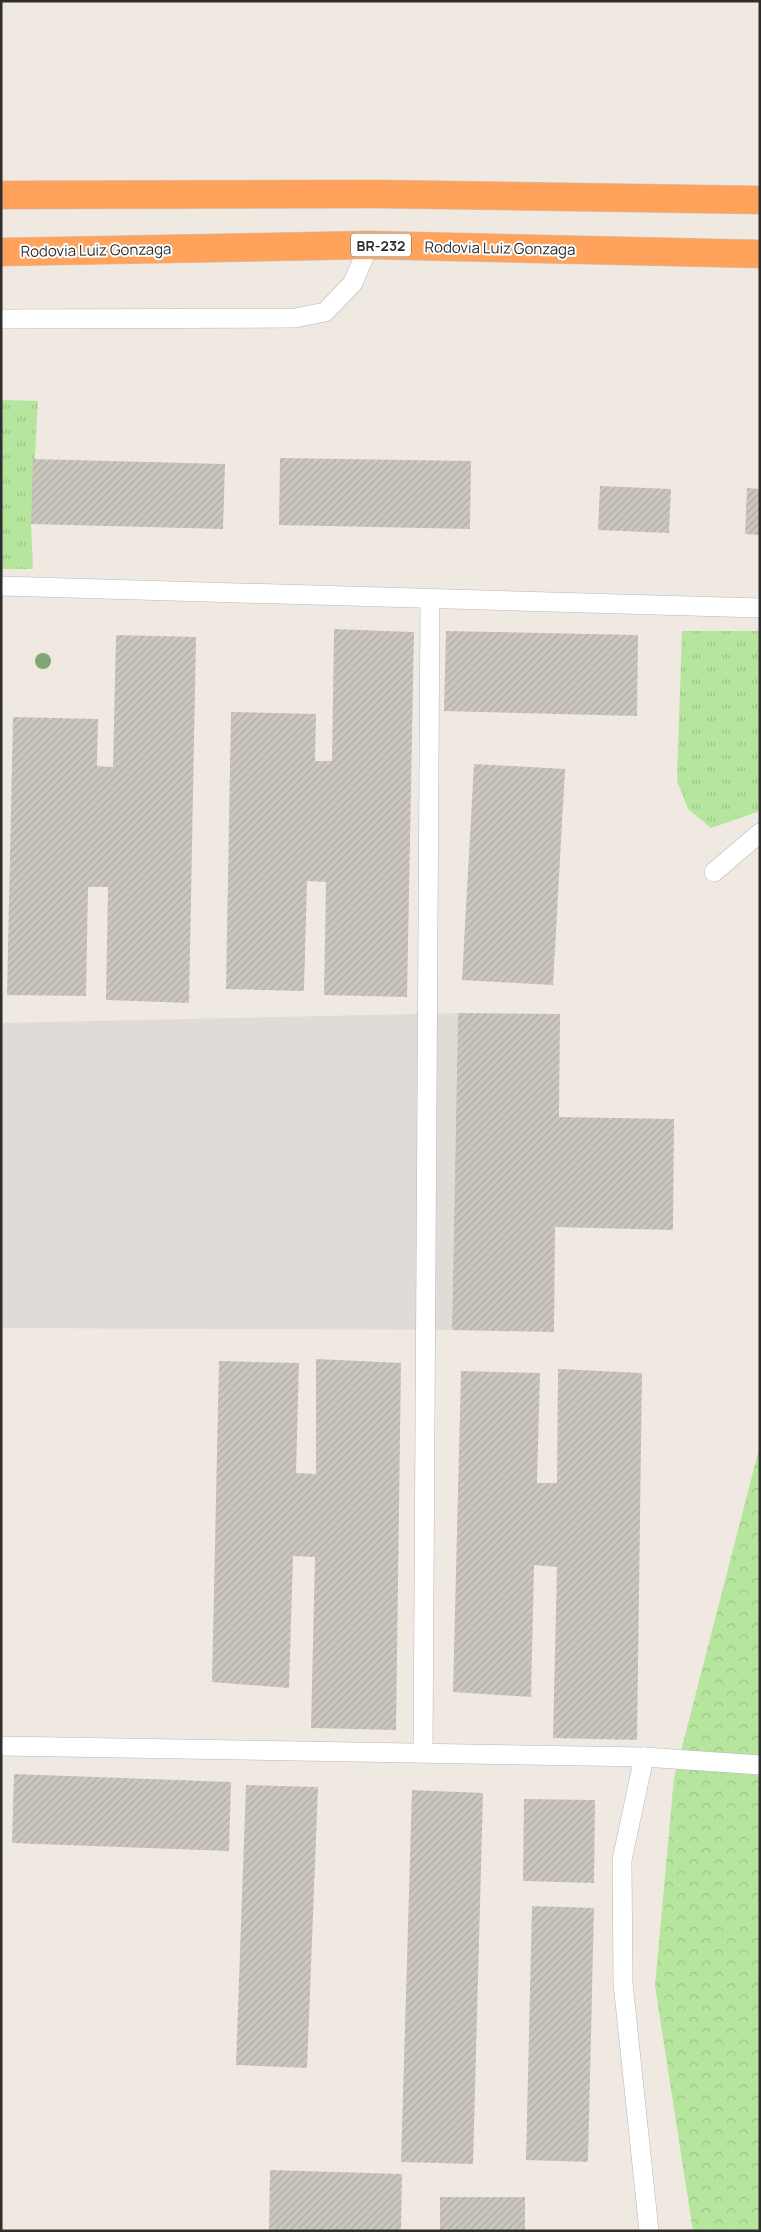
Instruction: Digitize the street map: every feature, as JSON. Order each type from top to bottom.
[{"type":"highway","points":[[1,195],[377,194],[760,200]]},
{"type":"highway","name":"Rodovia Luiz Gonzaga","points":[[1,252],[369,245],[760,254]]},
{"type":"lane","points":[[1,319],[295,318],[325,312],[353,283],[369,245]]},
{"type":"lane","points":[[1,586],[760,608]]},
{"type":"lane","points":[[423,1753],[430,599]]},
{"type":"lane","points":[[714,872],[760,833]]},
{"type":"lane","points":[[1,1746],[644,1757],[760,1766]]},
{"type":"lane","points":[[644,1757],[622,1860],[622,1898],[623,1982],[649,2231]]},
{"type":"green space","points":[[1,400],[38,401],[31,524],[33,569],[1,569]]},
{"type":"green space","points":[[682,631],[760,631],[760,811],[711,828],[688,809],[677,781]]},
{"type":"green space","points":[[760,1445],[760,2231],[693,2231],[655,1986],[674,1778]]},
{"type":"shaded area","points":[[458,1013],[452,1330],[1,1328],[1,1023]]},
{"type":"building","points":[[280,458],[471,461],[470,529],[279,525]]},
{"type":"building","points":[[33,459],[225,464],[223,529],[31,524]]},
{"type":"building","points":[[600,486],[671,489],[669,533],[598,530]]},
{"type":"building","points":[[747,488],[760,489],[760,535],[745,534]]},
{"type":"building","points":[[334,629],[414,632],[407,997],[324,995],[326,882],[307,881],[304,991],[226,989],[231,712],[316,714],[315,761],[332,761]]},
{"type":"building","points":[[446,631],[638,635],[637,716],[444,711]]},
{"type":"building","points":[[116,635],[196,637],[189,1003],[106,1000],[108,887],[88,887],[86,996],[7,995],[13,717],[98,719],[97,766],[113,767]]},
{"type":"building","points":[[474,764],[565,769],[553,985],[462,980]]},
{"type":"building","points":[[458,1013],[560,1014],[559,1117],[674,1119],[673,1230],[555,1227],[554,1332],[452,1330]]},
{"type":"building","points":[[316,1359],[401,1363],[396,1730],[311,1728],[315,1557],[293,1556],[289,1688],[212,1682],[219,1361],[299,1363],[296,1473],[316,1474]]},
{"type":"building","points":[[558,1369],[642,1373],[637,1740],[553,1738],[557,1567],[534,1565],[531,1697],[453,1692],[461,1371],[540,1373],[537,1483],[557,1483]]},
{"type":"building","points":[[14,1774],[231,1782],[229,1851],[12,1843]]},
{"type":"building","points":[[246,1785],[318,1787],[307,2068],[236,2065]]},
{"type":"building","points":[[412,1790],[483,1793],[473,2164],[401,2162]]},
{"type":"building","points":[[524,1799],[595,1800],[594,1883],[523,1881]]},
{"type":"building","points":[[532,1906],[594,1908],[588,2162],[526,2160]]},
{"type":"building","points":[[270,2170],[402,2174],[401,2231],[269,2231]]},
{"type":"building","points":[[440,2197],[525,2197],[525,2231],[440,2231]]}]
